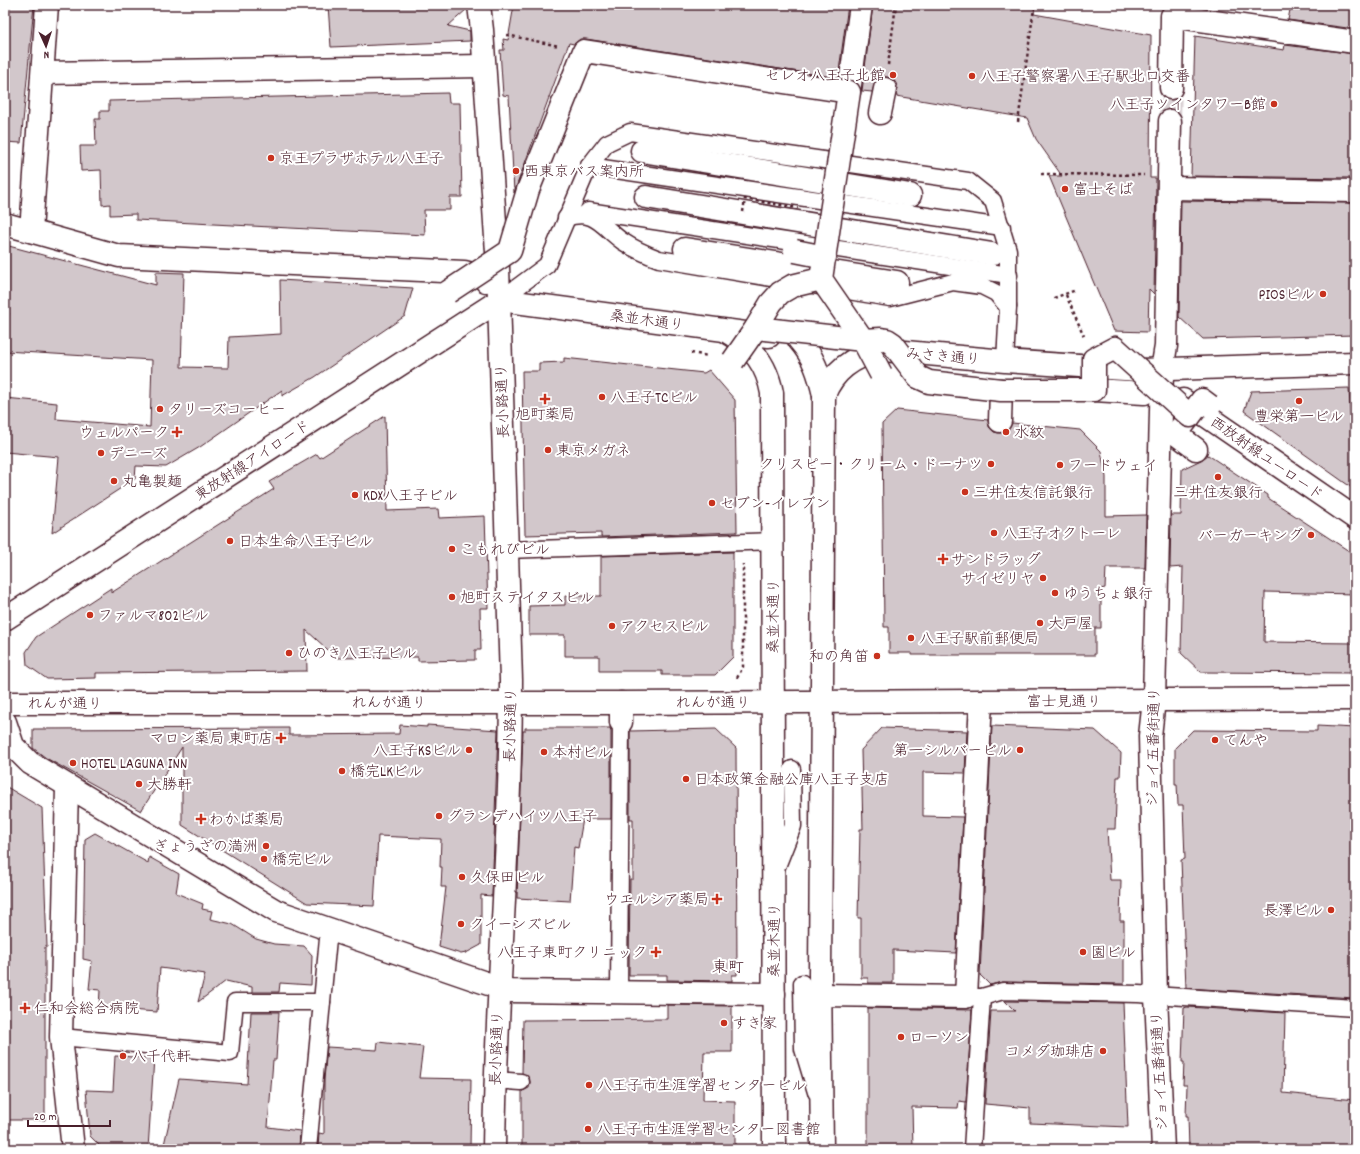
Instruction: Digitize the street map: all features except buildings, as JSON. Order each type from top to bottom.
[{"type":"street","points":[[31,231],[47,5]]},
{"type":"street","name":"長小路通り","points":[[479,5],[482,30],[483,66],[500,300],[511,702],[495,1080],[494,1149]]},
{"type":"street","points":[[861,5],[838,172],[821,279],[863,340],[881,374]]},
{"type":"street","points":[[1171,88],[1172,16],[1355,42]]},
{"type":"street","points":[[448,292],[510,250],[533,197],[584,51],[849,92]]},
{"type":"street","points":[[43,73],[483,66]]},
{"type":"street","points":[[880,114],[885,89]]},
{"type":"street","name":"ジョイ五番街通り","points":[[1163,1149],[1156,996],[1150,736],[1154,700],[1158,376],[1166,346],[1170,121]]},
{"type":"street","points":[[642,151],[910,195]]},
{"type":"street","points":[[802,166],[866,175]]},
{"type":"street","points":[[1169,182],[1355,191]]},
{"type":"street","points":[[646,197],[992,254]]},
{"type":"street","points":[[798,208],[857,216]]},
{"type":"street","points":[[5,224],[119,256],[464,272],[484,277],[500,300]]},
{"type":"street","points":[[685,249],[897,282]]},
{"type":"street","points":[[795,251],[825,257]]},
{"type":"street","points":[[732,360],[756,328],[771,303],[780,293],[792,286],[821,279]]},
{"type":"street","name":"桑並木通り","points":[[500,300],[724,330],[755,352],[770,380],[772,393],[774,541],[774,1149]]},
{"type":"street","name":"東放射線アイロード","points":[[5,619],[500,300]]},
{"type":"street","points":[[771,303],[770,312],[775,326],[790,335],[809,351],[815,364],[824,395],[821,995],[822,1149]]},
{"type":"street","points":[[829,336],[838,332],[843,325],[842,310]]},
{"type":"street","points":[[756,328],[790,335]]},
{"type":"street","points":[[724,330],[790,335],[829,336],[863,340],[888,340],[893,344],[921,379],[928,382],[1001,390],[1094,390],[1144,392],[1158,376]]},
{"type":"street","name":"みさき通り","points":[[790,335],[881,350],[1005,361],[1140,370],[1158,376],[1355,363]]},
{"type":"street","name":"西放射線ユーロード","points":[[1094,359],[1115,348],[1158,376],[1188,424],[1355,518]]},
{"type":"street","points":[[824,395],[830,380],[851,361],[866,354],[881,350]]},
{"type":"street","points":[[1094,359],[1094,390]]},
{"type":"street","points":[[1000,421],[1001,390]]},
{"type":"street","points":[[1188,424],[1202,400],[1210,406]]},
{"type":"street","name":"富士見通り","points":[[773,702],[1355,699]]},
{"type":"street","points":[[821,995],[974,997],[981,701]]},
{"type":"street","name":"れんが通り","points":[[5,703],[511,702],[621,713],[773,702]]},
{"type":"street","points":[[5,722],[14,746],[30,763],[276,911],[509,991],[774,994]]},
{"type":"street","points":[[68,787],[61,1037],[73,1149]]},
{"type":"lane","points":[[500,300],[547,265],[589,166],[607,143],[630,132],[968,181],[993,201],[1002,226],[1008,250],[1009,275],[1005,361]]},
{"type":"lane","points":[[589,166],[1002,226]]},
{"type":"lane","points":[[566,218],[575,212],[584,211],[1009,275]]},
{"type":"lane","points":[[566,218],[584,214],[594,218],[606,226],[621,241],[641,253],[659,259],[890,298],[953,282],[982,286],[996,293],[1008,307]]},
{"type":"lane","points":[[506,550],[774,541]]},
{"type":"lane","points":[[619,993],[621,713]]},
{"type":"lane","points":[[774,876],[792,826],[792,769]]},
{"type":"lane","points":[[308,1149],[329,928]]},
{"type":"lane","points":[[802,984],[803,1049],[822,1109]]},
{"type":"lane","points":[[972,1149],[974,997],[1004,991],[1156,996],[1355,1008]]},
{"type":"lane","points":[[61,1037],[230,1053],[236,1002],[322,1002]]},
{"type":"lane","points":[[495,1080],[521,1082]]},
{"type":"path","points":[[885,89],[896,5]]},
{"type":"path","points":[[1018,122],[1034,8]]},
{"type":"path","points":[[482,30],[562,47]]},
{"type":"path","points":[[1041,174],[1169,182]]},
{"type":"path","points":[[743,212],[745,199],[798,208]]},
{"type":"path","points":[[1054,298],[1066,295],[1076,290]]},
{"type":"path","points":[[1066,295],[1094,359]]},
{"type":"path","points":[[689,353],[732,360]]},
{"type":"path","points":[[743,561],[743,667]]},
{"type":"tunnel","points":[[1170,121],[1171,88]]},
{"type":"place","name":"セレオ八王子北館","points":[[893,75]]},
{"type":"place","name":"八王子警察署八王子駅北口交番","points":[[972,76]]},
{"type":"place","name":"八王子ツインタワーB館","points":[[1274,104]]},
{"type":"place","name":"京王プラザホテル八王子","points":[[271,158]]},
{"type":"place","name":"西東京バス案内所","points":[[516,171]]},
{"type":"place","name":"富士そば","points":[[1065,189]]},
{"type":"place","name":"PIOSビル","points":[[1323,294]]},
{"type":"place","name":"八王子TCビル","points":[[602,397]]},
{"type":"place","name":"旭町薬局","points":[[545,399]]},
{"type":"place","name":"豊栄第一ビル","points":[[1299,401]]},
{"type":"place","name":"タリーズコーヒー","points":[[160,409]]},
{"type":"place","name":"ウェルパーク","points":[[177,432]]},
{"type":"place","name":"水紋","points":[[1006,432]]},
{"type":"place","name":"東京メガネ","points":[[548,450]]},
{"type":"place","name":"デニーズ","points":[[101,453]]},
{"type":"place","name":"クリスピー・クリーム・ドーナツ","points":[[991,464]]},
{"type":"place","name":"フードウェイ","points":[[1060,465]]},
{"type":"place","name":"三井住友銀行","points":[[1218,477]]},
{"type":"place","name":"丸亀製麺","points":[[114,481]]},
{"type":"place","name":"三井住友信託銀行","points":[[965,492]]},
{"type":"place","name":"KDX八王子ビル","points":[[355,495]]},
{"type":"place","name":"セブン-イレブン","points":[[712,503]]},
{"type":"place","name":"八王子オクトーレ","points":[[994,533]]},
{"type":"place","name":"バーガーキング","points":[[1311,535]]},
{"type":"place","name":"日本生命八王子ビル","points":[[230,541]]},
{"type":"place","name":"こもれびビル","points":[[452,549]]},
{"type":"place","name":"サンドラッグ","points":[[943,559]]},
{"type":"place","name":"サイゼリヤ","points":[[1043,578]]},
{"type":"place","name":"ゆうちょ銀行","points":[[1055,593]]},
{"type":"place","name":"旭町ステイタスビル","points":[[452,597]]},
{"type":"place","name":"ファルマ802ビル","points":[[90,615]]},
{"type":"place","name":"大戸屋","points":[[1040,623]]},
{"type":"place","name":"アクセスビル","points":[[612,626]]},
{"type":"place","name":"八王子駅前郵便局","points":[[911,638]]},
{"type":"place","name":"ひのき八王子ビル","points":[[289,653]]},
{"type":"place","name":"和の角笛","points":[[877,656]]},
{"type":"place","name":"マロン薬局 東町店","points":[[281,738]]},
{"type":"place","name":"てんや","points":[[1215,740]]},
{"type":"place","name":"八王子KSビル","points":[[469,750]]},
{"type":"place","name":"第一シルバービル","points":[[1020,750]]},
{"type":"place","name":"本村ビル","points":[[544,752]]},
{"type":"place","name":"HOTEL LAGUNA INN","points":[[73,763]]},
{"type":"place","name":"橋完LKビル","points":[[342,771]]},
{"type":"place","name":"日本政策金融公庫八王子支店","points":[[686,779]]},
{"type":"place","name":"大勝軒","points":[[139,784]]},
{"type":"place","name":"グランデハイツ八王子","points":[[439,816]]},
{"type":"place","name":"わかば薬局","points":[[201,819]]},
{"type":"place","name":"ぎょうざの満洲","points":[[266,846]]},
{"type":"place","name":"橋完ビル","points":[[264,859]]},
{"type":"place","name":"久保田ビル","points":[[462,877]]},
{"type":"place","name":"ウエルシア薬局","points":[[717,899]]},
{"type":"place","name":"長澤ビル","points":[[1331,910]]},
{"type":"place","name":"クイーンズビル","points":[[461,924]]},
{"type":"place","name":"八王子東町クリニック","points":[[656,952]]},
{"type":"place","name":"園ビル","points":[[1083,952]]},
{"type":"place","name":"仁和会総合病院","points":[[25,1008]]},
{"type":"place","name":"すき家","points":[[724,1023]]},
{"type":"place","name":"ローソン","points":[[901,1037]]},
{"type":"place","name":"コメダ珈琲店","points":[[1103,1051]]},
{"type":"place","name":"八千代軒","points":[[123,1056]]},
{"type":"place","name":"八王子市生涯学習センタービル","points":[[589,1085]]},
{"type":"place","name":"八王子市生涯学習センター図書館","points":[[588,1129]]},
{"type":"district","name":"東町","points":[[728,966]]}]
